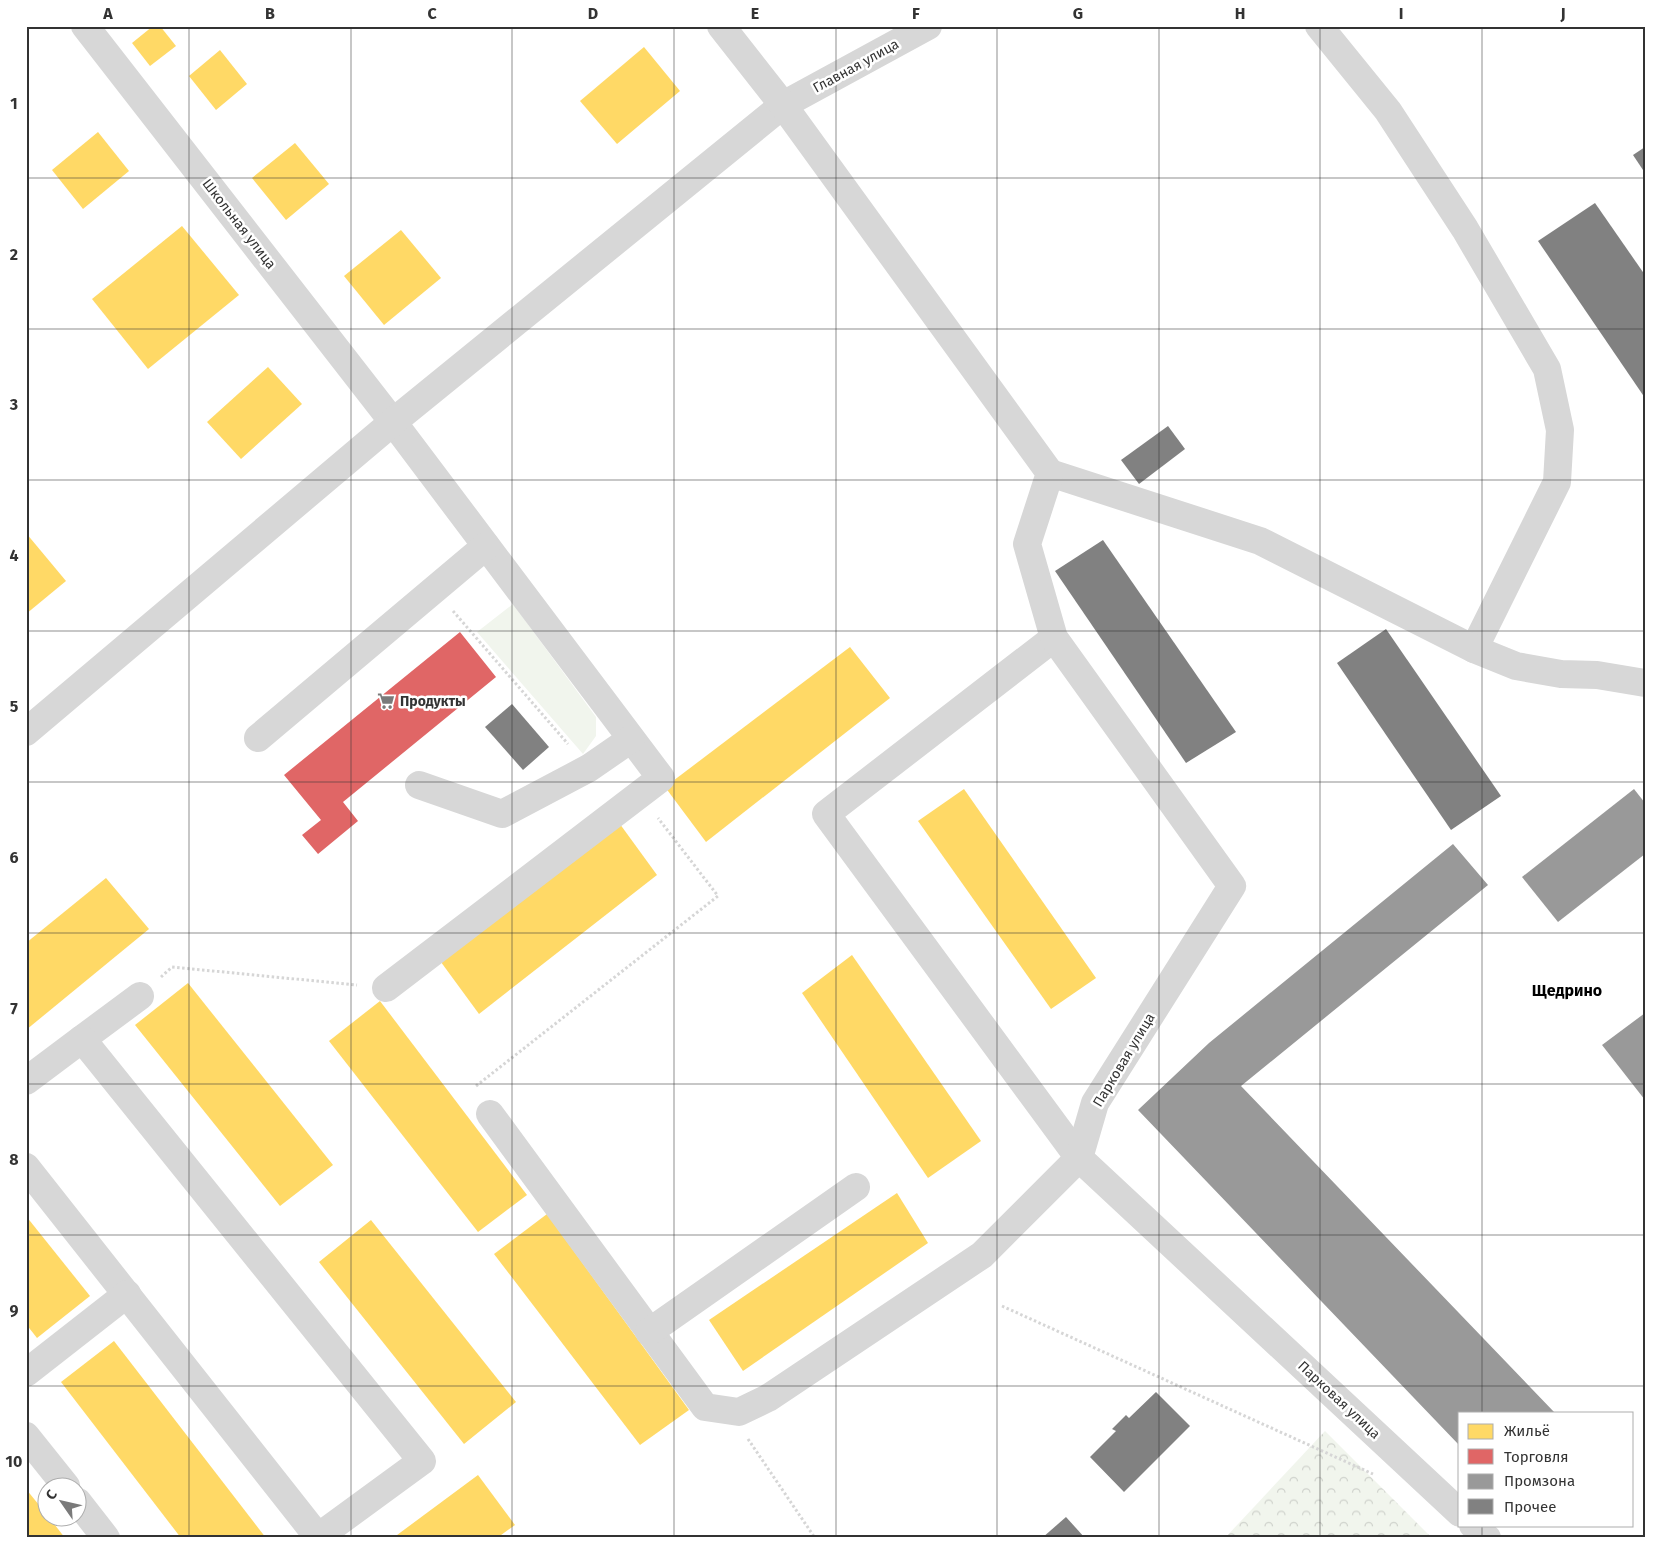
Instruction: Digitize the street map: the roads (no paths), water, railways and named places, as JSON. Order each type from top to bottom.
[{"type":"street","name":"Школьная улица","points":[[85,26],[393,422],[661,778],[386,988]]},
{"type":"street","points":[[721,26],[783,105],[1050,473],[1260,541],[1474,649],[1516,666],[1561,674],[1597,675],[1645,683]]},
{"type":"street","name":"Главная улица","points":[[26,732],[393,422],[783,105],[928,26]]},
{"type":"street","points":[[1319,26],[1388,111],[1465,229],[1547,369],[1560,430],[1557,482],[1474,649]]},
{"type":"street","points":[[490,1114],[705,1407],[739,1412],[768,1398],[982,1255],[1078,1158],[826,814],[1054,638],[1027,544],[1050,473]]},
{"type":"street","points":[[258,738],[486,546]]},
{"type":"street","name":"Парковая улица","points":[[1054,638],[1232,886],[1096,1102],[1078,1158],[1458,1511]]},
{"type":"street","points":[[418,785],[502,814],[589,768],[631,739]]},
{"type":"street","points":[[26,1082],[140,996]]},
{"type":"street","points":[[26,1167],[318,1538],[422,1461],[82,1039]]},
{"type":"street","points":[[649,1332],[856,1187]]},
{"type":"street","points":[[26,1373],[127,1294]]},
{"type":"street","points":[[26,1436],[58,1476]]},
{"type":"street","points":[[88,1515],[106,1538]]},
{"type":"street","points":[[1474,1526],[1487,1538]]},
{"type":"place","name":"Продукты","points":[[386,701]]},
{"type":"district","name":"Щедрино","points":[[1567,990]]}]
